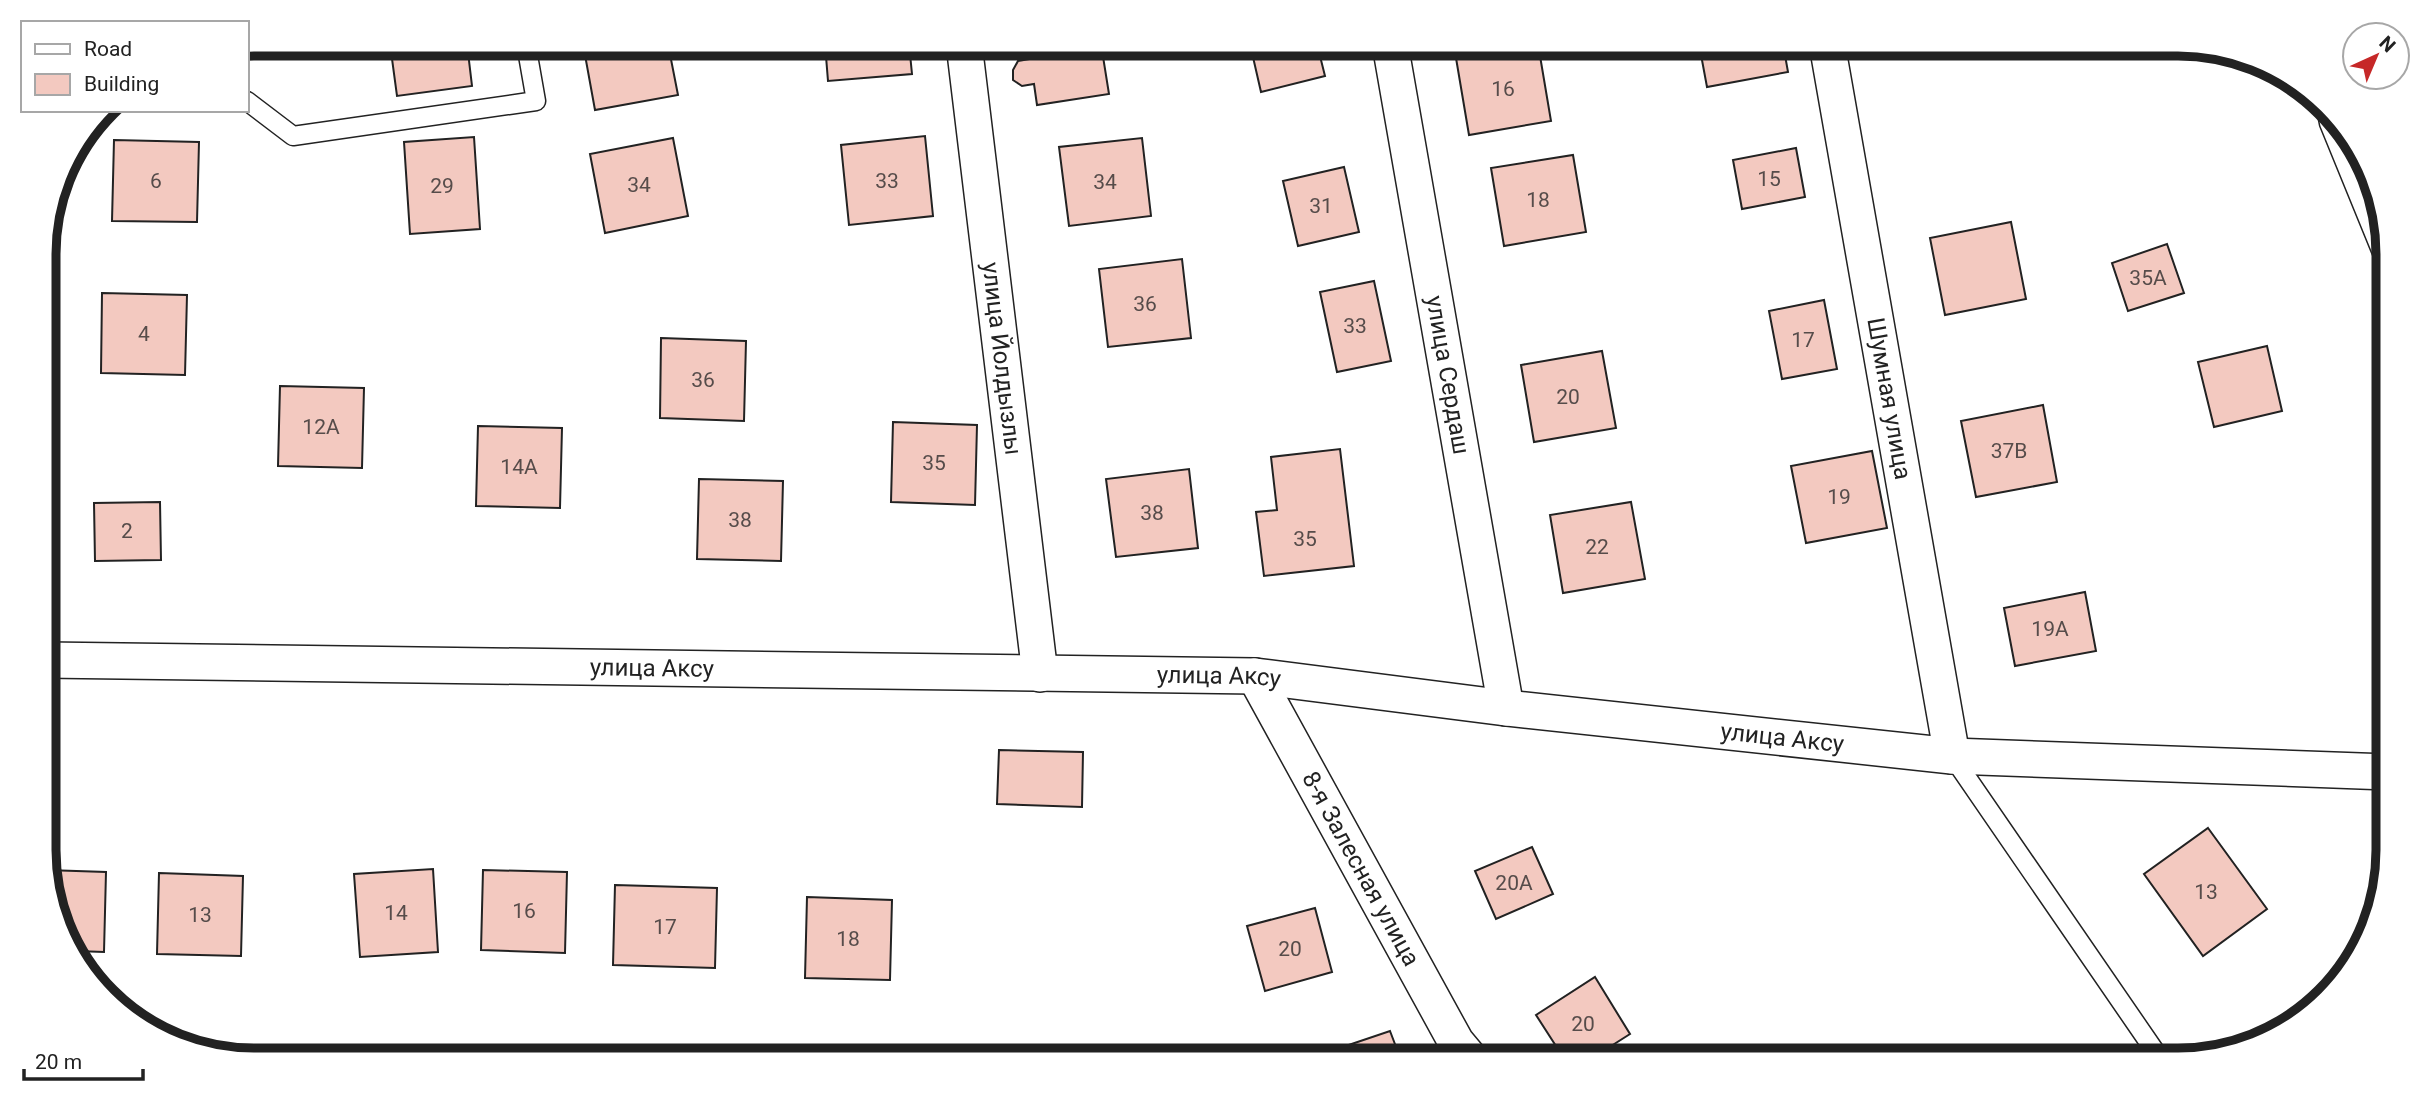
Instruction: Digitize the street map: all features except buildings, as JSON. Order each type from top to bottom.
[{"type":"street","name":"улица Йолдызлы","points":[[965,56],[1040,674]]},
{"type":"street","name":"улица Сердаш","points":[[1392,56],[1506,708]]},
{"type":"street","name":"Шумная улица","points":[[1829,56],[1952,755]]},
{"type":"street","name":"улица Аксу","points":[[56,660],[1255,676],[1506,708],[1952,755],[2376,772]]},
{"type":"street","name":"8-я Залесная улица","points":[[1255,676],[1461,1048]]},
{"type":"lane","points":[[248,102],[293,136],[536,101],[528,56]]},
{"type":"lane","points":[[2331,130],[2374,234]]},
{"type":"lane","points":[[1952,755],[2153,1048]]}]
